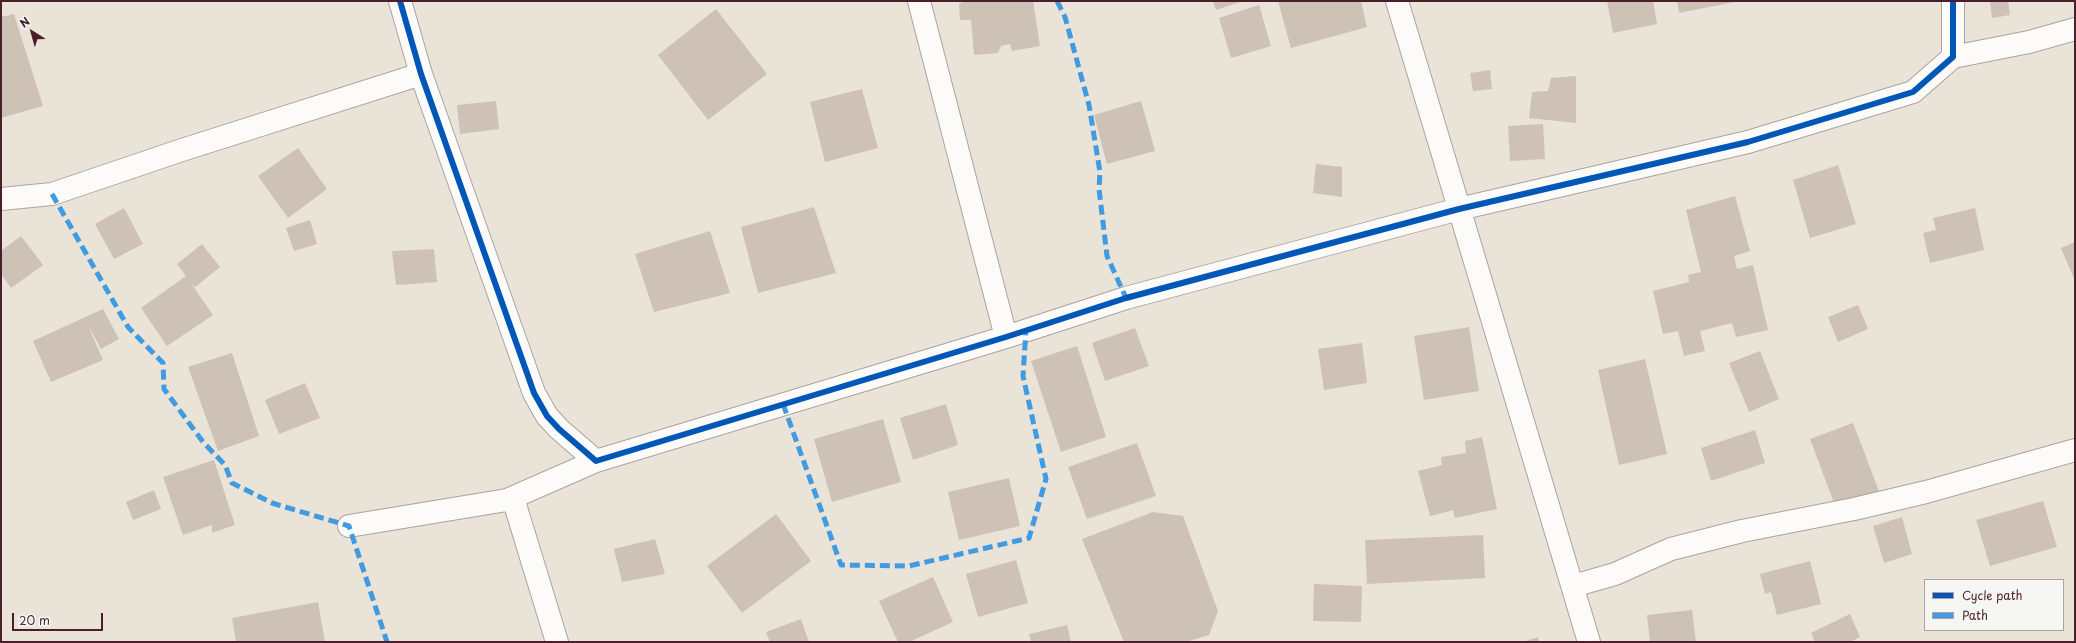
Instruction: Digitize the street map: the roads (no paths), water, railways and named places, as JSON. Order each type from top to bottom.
[{"type":"street","points":[[400,1],[421,74],[534,393],[547,416],[558,429],[596,461]]},
{"type":"street","points":[[919,1],[1006,337]]},
{"type":"street","points":[[1397,1],[1589,642]]},
{"type":"street","points":[[1953,1],[1953,57]]},
{"type":"street","points":[[349,526],[473,507],[513,498],[596,461],[1006,337],[1126,298],[1459,209],[1748,142],[1913,92],[1953,57],[2029,42],[2075,29]]},
{"type":"street","points":[[1,200],[52,194],[182,150],[421,74]]},
{"type":"street","points":[[1573,586],[1615,574],[1671,549],[1742,531],[1854,509],[1926,492],[2075,450]]},
{"type":"street","points":[[513,498],[557,642]]}]
